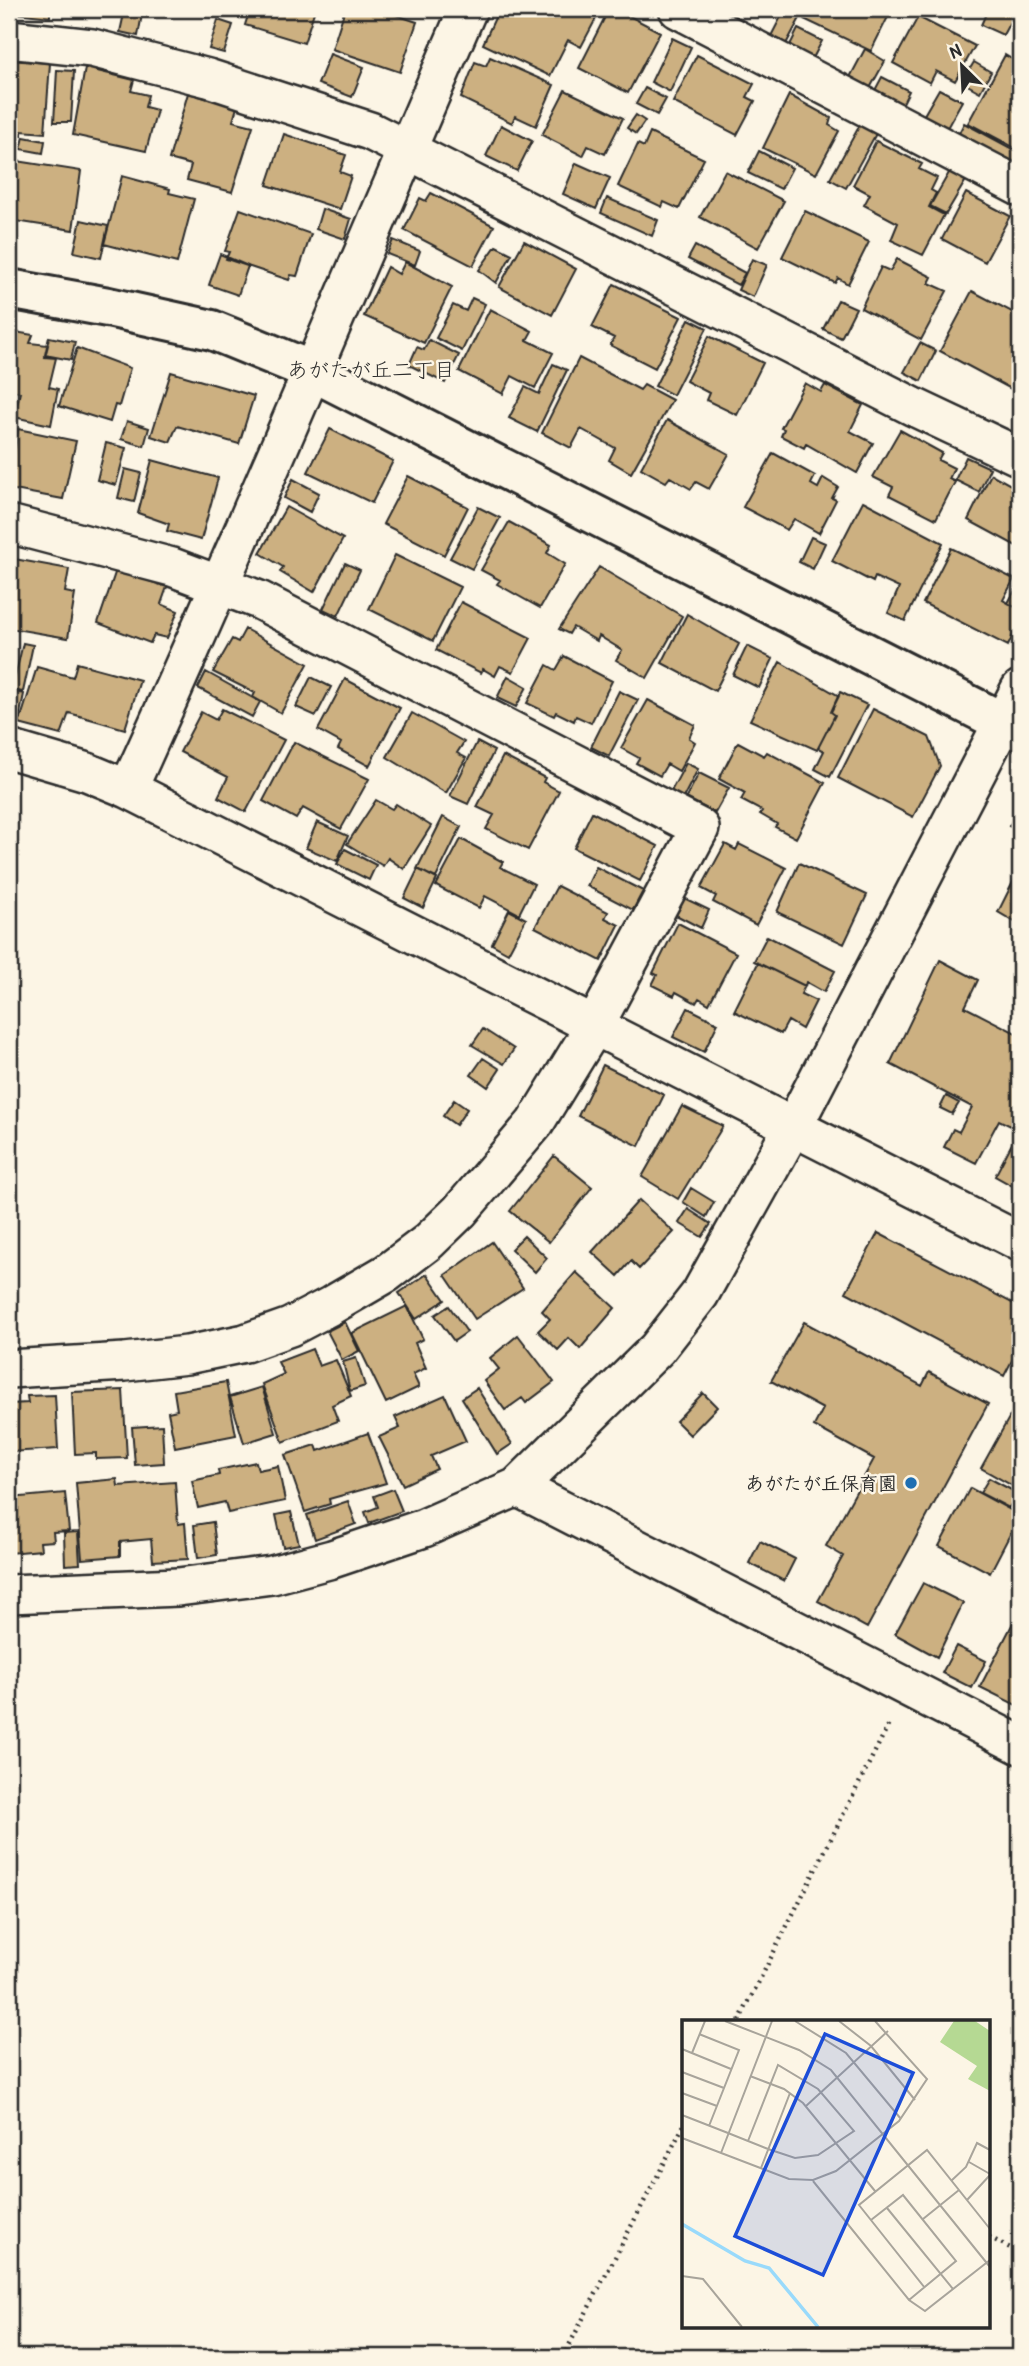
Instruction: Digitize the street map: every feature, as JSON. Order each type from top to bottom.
[{"type":"street","points":[[128,789],[222,584],[310,370],[468,9]]},
{"type":"street","points":[[678,9],[1020,187]]},
{"type":"street","points":[[9,39],[92,48],[208,78],[370,131],[914,407],[1020,457]]},
{"type":"street","points":[[9,289],[212,330],[310,370],[1012,727]]},
{"type":"street","points":[[9,524],[91,543],[222,584],[259,600],[700,828],[595,1025],[535,1123],[460,1211],[428,1242],[376,1280],[290,1327],[245,1343],[187,1355],[125,1362],[9,1369]]},
{"type":"street","points":[[9,1594],[178,1587],[272,1575],[332,1559],[424,1528],[517,1487],[657,1349],[700,1294],[1012,727],[1020,689]]},
{"type":"street","points":[[9,749],[88,772],[128,789],[1020,1241]]},
{"type":"street","points":[[517,1487],[1020,1745]]},
{"type":"path","points":[[740,2020],[869,1763]]},
{"type":"path","points":[[564,2357],[682,2129]]},
{"type":"path","points":[[990,2237],[1020,2253]]},
{"type":"building","points":[[16,9],[50,9],[50,17],[16,13]]},
{"type":"building","points":[[125,9],[143,9],[138,36],[120,32]]},
{"type":"building","points":[[250,9],[315,9],[304,43],[245,25]]},
{"type":"building","points":[[345,9],[378,9],[417,22],[400,72],[332,49]]},
{"type":"building","points":[[499,9],[601,9],[581,47],[568,40],[550,76],[483,44]]},
{"type":"building","points":[[609,9],[616,9],[660,32],[628,93],[579,68]]},
{"type":"building","points":[[785,9],[800,18],[785,46],[770,38]]},
{"type":"building","points":[[810,9],[885,9],[884,12],[889,15],[871,51],[804,19]]},
{"type":"building","points":[[988,9],[1020,9],[1020,22],[1012,18],[1003,35],[981,25]]},
{"type":"building","points":[[918,17],[975,46],[955,81],[936,71],[930,83],[893,63]]},
{"type":"building","points":[[218,20],[233,25],[224,53],[209,49]]},
{"type":"building","points":[[798,29],[822,41],[812,60],[789,47]]},
{"type":"building","points":[[672,38],[691,47],[670,92],[651,82]]},
{"type":"building","points":[[865,49],[885,61],[869,90],[849,79]]},
{"type":"building","points":[[330,54],[364,67],[352,97],[318,84]]},
{"type":"building","points":[[697,55],[754,84],[747,97],[755,101],[737,135],[673,102]]},
{"type":"building","points":[[1005,55],[1020,64],[1020,143],[1017,149],[968,123]]},
{"type":"building","points":[[490,57],[554,85],[536,126],[515,116],[512,123],[461,98],[475,62],[486,66]]},
{"type":"building","points":[[9,60],[50,63],[45,133],[22,131],[22,136],[9,135]]},
{"type":"building","points":[[974,62],[991,72],[980,92],[962,82]]},
{"type":"building","points":[[85,68],[134,80],[131,91],[148,95],[145,107],[157,110],[146,151],[73,135]]},
{"type":"building","points":[[57,70],[74,71],[71,122],[54,122]]},
{"type":"building","points":[[882,77],[909,91],[901,107],[873,94]]},
{"type":"building","points":[[645,88],[666,99],[657,115],[636,104]]},
{"type":"building","points":[[939,89],[962,101],[947,128],[924,115]]},
{"type":"building","points":[[565,90],[623,118],[605,154],[588,146],[583,156],[542,135]]},
{"type":"building","points":[[188,93],[237,107],[233,121],[253,126],[232,192],[187,180],[191,165],[169,159]]},
{"type":"building","points":[[789,95],[831,118],[829,125],[839,131],[816,174],[763,148]]},
{"type":"building","points":[[636,115],[645,121],[636,134],[627,128]]},
{"type":"building","points":[[861,123],[877,132],[846,188],[830,179]]},
{"type":"building","points":[[964,123],[1020,153],[1016,166],[958,135]]},
{"type":"building","points":[[501,125],[532,141],[517,171],[486,156]]},
{"type":"building","points":[[650,133],[704,159],[679,209],[664,202],[662,207],[618,186],[638,144],[644,147]]},
{"type":"building","points":[[284,134],[346,155],[340,172],[351,176],[340,209],[267,185]]},
{"type":"building","points":[[24,137],[45,141],[43,153],[21,149]]},
{"type":"building","points":[[876,141],[922,164],[919,169],[937,178],[931,190],[936,193],[929,207],[944,215],[923,255],[891,240],[898,223],[864,205],[870,194],[853,185]]},
{"type":"building","points":[[759,151],[792,168],[781,189],[748,173]]},
{"type":"building","points":[[17,161],[81,171],[73,230],[9,220]]},
{"type":"building","points":[[576,163],[610,178],[596,209],[563,194]]},
{"type":"building","points":[[725,171],[784,201],[758,248],[700,217]]},
{"type":"building","points":[[950,171],[966,180],[946,214],[930,206]]},
{"type":"building","points":[[122,176],[170,189],[169,193],[194,199],[177,263],[104,244]]},
{"type":"building","points":[[431,193],[494,226],[473,266],[404,230],[420,198],[426,201]]},
{"type":"building","points":[[966,193],[1010,216],[985,262],[942,239]]},
{"type":"building","points":[[607,198],[658,220],[652,236],[601,213]]},
{"type":"building","points":[[240,209],[311,234],[297,276],[291,275],[289,280],[226,259],[229,252],[225,251]]},
{"type":"building","points":[[322,209],[351,219],[345,239],[316,229]]},
{"type":"building","points":[[805,211],[869,242],[848,284],[838,278],[835,283],[782,257]]},
{"type":"building","points":[[81,220],[108,226],[101,258],[74,252]]},
{"type":"building","points":[[393,240],[420,251],[415,265],[387,254]]},
{"type":"building","points":[[524,241],[576,269],[552,315],[499,287]]},
{"type":"building","points":[[496,246],[512,254],[496,283],[479,270]]},
{"type":"building","points":[[695,246],[745,273],[738,285],[688,259]]},
{"type":"building","points":[[220,254],[248,266],[238,295],[209,285]]},
{"type":"building","points":[[752,259],[767,265],[753,297],[738,290]]},
{"type":"building","points":[[897,259],[932,277],[929,283],[947,291],[921,340],[861,308],[881,267],[890,271]]},
{"type":"building","points":[[405,262],[452,287],[424,343],[364,316],[387,267],[399,274]]},
{"type":"building","points":[[614,284],[681,317],[655,368],[610,345],[614,338],[592,327]]},
{"type":"building","points":[[972,291],[1020,316],[1020,380],[1015,391],[940,351]]},
{"type":"building","points":[[472,298],[485,304],[462,351],[436,338],[453,305],[466,311]]},
{"type":"building","points":[[838,300],[856,308],[841,338],[823,329]]},
{"type":"building","points":[[490,309],[532,331],[527,340],[553,353],[535,388],[512,376],[503,394],[459,371]]},
{"type":"building","points":[[689,319],[707,328],[673,395],[655,386]]},
{"type":"building","points":[[9,331],[33,335],[30,343],[48,345],[45,357],[56,358],[49,387],[58,389],[51,425],[14,417],[20,392],[9,390]]},
{"type":"building","points":[[709,336],[763,363],[737,415],[706,400],[709,393],[686,381]]},
{"type":"building","points":[[49,337],[75,342],[71,360],[45,355]]},
{"type":"building","points":[[429,340],[459,355],[445,383],[409,365],[417,347],[424,350]]},
{"type":"building","points":[[920,343],[936,351],[921,381],[904,372]]},
{"type":"building","points":[[77,348],[130,368],[119,406],[115,405],[110,422],[59,406]]},
{"type":"building","points":[[579,358],[640,390],[644,385],[672,400],[631,473],[609,460],[615,448],[581,429],[571,448],[542,433]]},
{"type":"building","points":[[553,364],[567,370],[537,432],[509,418],[525,387],[539,394]]},
{"type":"building","points":[[171,372],[254,396],[239,444],[177,426],[170,442],[151,436]]},
{"type":"building","points":[[805,383],[821,392],[825,385],[863,405],[850,431],[873,443],[857,473],[806,444],[804,448],[781,436],[784,429],[781,428]]},
{"type":"building","points":[[667,420],[729,454],[709,489],[696,482],[691,489],[670,477],[666,482],[641,468]]},
{"type":"building","points":[[127,421],[149,428],[144,446],[121,439]]},
{"type":"building","points":[[18,429],[76,441],[63,499],[9,489]]},
{"type":"building","points":[[330,429],[393,461],[372,503],[308,472]]},
{"type":"building","points":[[900,430],[942,453],[938,460],[954,468],[949,479],[955,482],[936,519],[889,495],[893,487],[873,477]]},
{"type":"building","points":[[106,443],[126,448],[116,485],[97,480]]},
{"type":"building","points":[[773,453],[815,476],[811,484],[818,488],[823,478],[838,487],[832,498],[836,500],[819,533],[794,519],[787,530],[743,507]]},
{"type":"building","points":[[966,457],[990,468],[979,492],[955,480]]},
{"type":"building","points":[[152,460],[218,478],[201,540],[167,531],[169,524],[138,513]]},
{"type":"building","points":[[125,469],[141,473],[134,502],[118,498]]},
{"type":"building","points":[[991,474],[1020,490],[1020,548],[968,520]]},
{"type":"building","points":[[408,476],[468,507],[444,555],[383,524]]},
{"type":"building","points":[[293,479],[319,493],[310,512],[284,498]]},
{"type":"building","points":[[863,501],[943,543],[905,621],[888,613],[899,588],[875,577],[873,582],[832,561]]},
{"type":"building","points":[[286,507],[343,539],[314,592],[280,572],[283,567],[260,553]]},
{"type":"building","points":[[478,507],[500,518],[472,569],[450,558]]},
{"type":"building","points":[[509,522],[551,545],[547,553],[565,564],[540,608],[497,584],[500,580],[481,570]]},
{"type":"building","points":[[811,537],[825,543],[813,569],[799,562]]},
{"type":"building","points":[[951,548],[1014,579],[1003,600],[1020,610],[1020,620],[1008,646],[923,603]]},
{"type":"building","points":[[395,555],[460,587],[433,641],[369,609]]},
{"type":"building","points":[[9,558],[69,569],[65,592],[75,594],[68,638],[9,628]]},
{"type":"building","points":[[345,563],[360,570],[338,616],[323,609]]},
{"type":"building","points":[[599,567],[682,616],[647,678],[616,660],[622,650],[599,636],[597,641],[573,627],[569,634],[559,629]]},
{"type":"building","points":[[116,570],[167,587],[161,604],[178,611],[167,638],[154,635],[150,643],[98,623]]},
{"type":"building","points":[[1020,581],[1020,610],[1008,603]]},
{"type":"building","points":[[461,602],[531,638],[513,672],[500,666],[495,676],[483,669],[481,673],[436,650]]},
{"type":"building","points":[[687,614],[739,644],[715,691],[662,663]]},
{"type":"building","points":[[245,629],[308,664],[281,713],[253,697],[255,693],[213,672],[232,639],[238,642]]},
{"type":"building","points":[[23,643],[33,645],[23,692],[12,690]]},
{"type":"building","points":[[747,646],[773,659],[759,688],[733,675]]},
{"type":"building","points":[[564,656],[612,681],[591,723],[576,716],[574,721],[556,712],[554,716],[527,703],[547,665],[556,670]]},
{"type":"building","points":[[780,662],[839,696],[831,712],[835,715],[817,750],[750,720]]},
{"type":"building","points":[[77,663],[140,680],[125,729],[69,713],[61,735],[19,724],[37,667],[73,677]]},
{"type":"building","points":[[206,672],[260,702],[252,717],[198,688]]},
{"type":"building","points":[[508,676],[527,687],[516,707],[497,698]]},
{"type":"building","points":[[311,677],[331,687],[316,716],[296,707]]},
{"type":"building","points":[[345,679],[400,708],[369,766],[338,749],[341,743],[318,730]]},
{"type":"building","points":[[9,691],[24,694],[17,728],[9,726]]},
{"type":"building","points":[[619,691],[638,700],[609,756],[591,747]]},
{"type":"building","points":[[840,692],[867,705],[830,777],[815,769],[824,751],[818,748],[835,715],[831,712]]},
{"type":"building","points":[[648,700],[695,725],[689,738],[695,742],[679,771],[667,764],[660,776],[636,763],[639,758],[621,748]]},
{"type":"building","points":[[222,709],[284,740],[246,812],[218,797],[228,777],[180,752],[201,712],[216,720]]},
{"type":"building","points":[[873,709],[929,737],[940,766],[913,817],[838,778]]},
{"type":"building","points":[[412,713],[464,742],[457,753],[466,758],[446,793],[387,757]]},
{"type":"building","points":[[294,742],[369,779],[341,829],[303,808],[296,819],[263,801]]},
{"type":"building","points":[[477,742],[494,751],[468,804],[450,796]]},
{"type":"building","points":[[738,742],[764,756],[767,752],[825,783],[796,838],[775,827],[777,824],[760,814],[762,811],[741,800],[745,793],[719,779]]},
{"type":"building","points":[[503,756],[545,778],[543,782],[559,791],[528,850],[486,829],[494,815],[477,807]]},
{"type":"building","points":[[686,763],[698,769],[682,800],[670,793]]},
{"type":"building","points":[[699,773],[729,788],[715,813],[686,798]]},
{"type":"building","points":[[376,800],[392,809],[396,804],[431,826],[404,869],[388,858],[383,866],[347,844]]},
{"type":"building","points":[[1020,807],[1020,832],[1009,826]]},
{"type":"building","points":[[592,812],[658,846],[640,881],[574,848]]},
{"type":"building","points":[[443,817],[461,827],[436,878],[417,869]]},
{"type":"building","points":[[317,822],[348,836],[337,861],[306,848]]},
{"type":"building","points":[[461,839],[503,862],[500,867],[534,884],[519,914],[485,896],[479,908],[436,886]]},
{"type":"building","points":[[725,844],[736,850],[739,844],[786,868],[756,925],[713,902],[716,896],[701,888]]},
{"type":"building","points":[[345,849],[376,865],[369,880],[337,864]]},
{"type":"building","points":[[799,863],[867,895],[844,944],[777,912]]},
{"type":"building","points":[[596,867],[643,891],[633,910],[587,886]]},
{"type":"building","points":[[1020,868],[1020,925],[998,912]]},
{"type":"building","points":[[418,869],[437,879],[423,908],[404,898]]},
{"type":"building","points":[[557,886],[608,912],[605,918],[619,925],[601,961],[535,927]]},
{"type":"building","points":[[682,897],[709,910],[701,928],[674,914]]},
{"type":"building","points":[[509,910],[526,919],[508,953],[492,944]]},
{"type":"building","points":[[678,923],[736,953],[709,1004],[699,998],[696,1003],[676,992],[674,996],[652,985],[657,975],[653,973]]},
{"type":"building","points":[[767,936],[835,971],[824,992],[806,982],[805,986],[754,961]]},
{"type":"building","points":[[940,960],[978,980],[965,1007],[1020,1035],[1020,1190],[995,1176],[1019,1130],[999,1120],[976,1163],[944,1147],[953,1129],[959,1132],[972,1107],[890,1064]]},
{"type":"building","points":[[758,963],[805,986],[801,994],[816,1001],[802,1029],[788,1021],[781,1034],[734,1011]]},
{"type":"building","points":[[688,1008],[718,1023],[704,1052],[673,1037]]},
{"type":"building","points":[[483,1029],[514,1049],[504,1064],[472,1045]]},
{"type":"building","points":[[483,1058],[500,1069],[488,1087],[471,1075]]},
{"type":"building","points":[[603,1065],[664,1095],[639,1146],[578,1116]]},
{"type":"building","points":[[946,1096],[959,1103],[952,1114],[940,1108]]},
{"type":"building","points":[[454,1100],[467,1109],[456,1125],[443,1116]]},
{"type":"building","points":[[682,1106],[723,1126],[678,1199],[642,1177]]},
{"type":"building","points":[[554,1156],[592,1187],[549,1242],[510,1211]]},
{"type":"building","points":[[691,1188],[714,1202],[706,1217],[683,1202]]},
{"type":"building","points":[[639,1200],[674,1232],[639,1269],[631,1261],[618,1276],[592,1252]]},
{"type":"building","points":[[688,1209],[711,1224],[702,1237],[679,1223]]},
{"type":"building","points":[[878,1233],[1020,1307],[1020,1345],[1004,1376],[846,1292]]},
{"type":"building","points":[[524,1236],[547,1258],[535,1272],[511,1249]]},
{"type":"building","points":[[492,1242],[523,1288],[475,1319],[445,1275]]},
{"type":"building","points":[[576,1272],[615,1308],[580,1349],[569,1338],[558,1350],[538,1331],[550,1319],[542,1311]]},
{"type":"building","points":[[427,1274],[445,1300],[416,1319],[399,1293]]},
{"type":"building","points":[[407,1306],[423,1339],[415,1343],[426,1368],[413,1374],[419,1387],[386,1403],[352,1333]]},
{"type":"building","points":[[449,1306],[467,1332],[454,1341],[435,1315]]},
{"type":"building","points":[[345,1322],[359,1351],[342,1360],[327,1331]]},
{"type":"building","points":[[804,1322],[922,1386],[929,1372],[988,1404],[867,1628],[818,1601],[843,1556],[826,1546],[874,1459],[814,1426],[823,1409],[771,1381]]},
{"type":"building","points":[[518,1335],[554,1382],[526,1403],[522,1398],[505,1410],[484,1381],[499,1369],[490,1358]]},
{"type":"building","points":[[312,1349],[319,1366],[336,1360],[351,1396],[332,1405],[338,1421],[283,1442],[262,1384],[284,1374],[278,1362]]},
{"type":"building","points":[[356,1358],[365,1386],[350,1391],[343,1362]]},
{"type":"building","points":[[226,1382],[236,1435],[175,1447],[168,1412],[177,1410],[174,1391]]},
{"type":"building","points":[[262,1387],[276,1433],[244,1443],[230,1397]]},
{"type":"building","points":[[477,1388],[512,1444],[497,1454],[462,1398]]},
{"type":"building","points":[[123,1390],[127,1458],[96,1459],[96,1453],[75,1454],[72,1392]]},
{"type":"building","points":[[703,1393],[717,1407],[690,1435],[676,1421]]},
{"type":"building","points":[[55,1395],[58,1449],[9,1452],[9,1404],[28,1403],[27,1396]]},
{"type":"building","points":[[445,1395],[466,1441],[431,1456],[437,1469],[403,1485],[379,1437],[400,1428],[395,1417]]},
{"type":"building","points":[[1020,1398],[1020,1490],[981,1468]]},
{"type":"building","points":[[162,1425],[164,1463],[135,1465],[132,1427]]},
{"type":"building","points":[[368,1433],[386,1483],[329,1499],[330,1504],[305,1512],[285,1455],[316,1445],[318,1451]]},
{"type":"building","points":[[256,1462],[258,1470],[278,1466],[285,1501],[228,1513],[225,1502],[198,1508],[192,1481],[219,1475],[218,1470]]},
{"type":"building","points":[[989,1478],[1017,1493],[1009,1508],[980,1493]]},
{"type":"building","points":[[117,1479],[118,1486],[175,1482],[178,1524],[185,1523],[188,1559],[153,1561],[151,1539],[120,1542],[120,1556],[82,1559],[76,1483]]},
{"type":"building","points":[[970,1488],[1020,1515],[990,1573],[939,1546]]},
{"type":"building","points":[[393,1489],[402,1511],[369,1523],[365,1512],[378,1507],[374,1496]]},
{"type":"building","points":[[9,1492],[10,1498],[65,1493],[69,1531],[53,1532],[54,1541],[40,1542],[41,1550],[9,1553]]},
{"type":"building","points":[[348,1501],[356,1524],[315,1539],[307,1515]]},
{"type":"building","points":[[291,1512],[299,1544],[283,1547],[276,1515]]},
{"type":"building","points":[[213,1522],[217,1555],[198,1558],[194,1525]]},
{"type":"building","points":[[78,1532],[80,1564],[65,1565],[64,1533]]},
{"type":"building","points":[[760,1541],[795,1559],[784,1581],[749,1563]]},
{"type":"building","points":[[923,1583],[963,1603],[937,1657],[895,1634]]},
{"type":"building","points":[[1013,1623],[1020,1627],[1020,1707],[980,1687]]},
{"type":"building","points":[[956,1646],[986,1661],[972,1688],[942,1673]]},
{"type":"place","name":"あがたが丘保育園","points":[[911,1483]]},
{"type":"district","name":"あがたが丘二丁目","points":[[371,369]]}]
